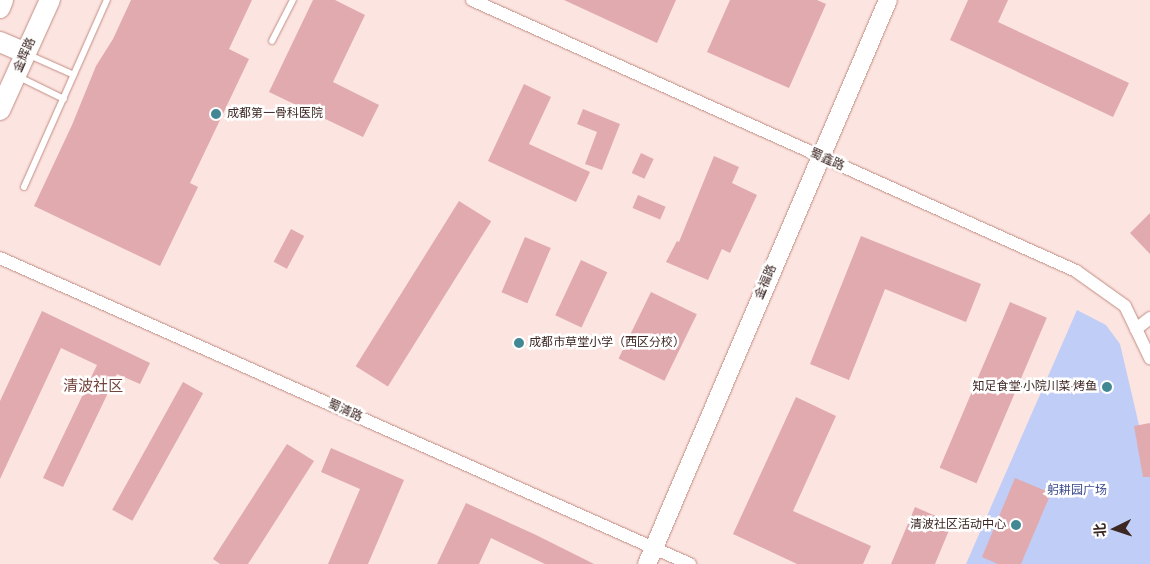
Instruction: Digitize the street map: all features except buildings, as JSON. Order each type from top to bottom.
[{"type":"main road","points":[[0,8],[3,0]]},
{"type":"main road","name":"金辉路","points":[[0,110],[50,0]]},
{"type":"main road","points":[[0,42],[26,53]]},
{"type":"street","name":"蜀鑫路","points":[[472,0],[1076,271],[1125,306],[1150,358]]},
{"type":"street","name":"金福路","points":[[650,556],[819,156],[888,0]]},
{"type":"street","name":"蜀清路","points":[[0,258],[650,556],[690,564]]},
{"type":"street","points":[[1136,329],[1150,318]]},
{"type":"lane","points":[[24,187],[107,0]]},
{"type":"lane","points":[[272,41],[292,1]]},
{"type":"lane","points":[[26,53],[74,75]]},
{"type":"lane","points":[[16,76],[64,99]]},
{"type":"green space","name":"躬耕园广场","points":[[1077,310],[1106,325],[1120,344],[1150,472],[1150,564],[966,564]]},
{"type":"place","name":"成都第一骨科医院","points":[[216,114]]},
{"type":"place","name":"成都市草堂小学（西区分校）","points":[[519,343]]},
{"type":"place","name":"知足食堂·小院川菜·烤鱼","points":[[1107,387]]},
{"type":"place","name":"清波社区活动中心","points":[[1016,525]]},
{"type":"district","name":"清波社区","points":[[93,387]]}]
